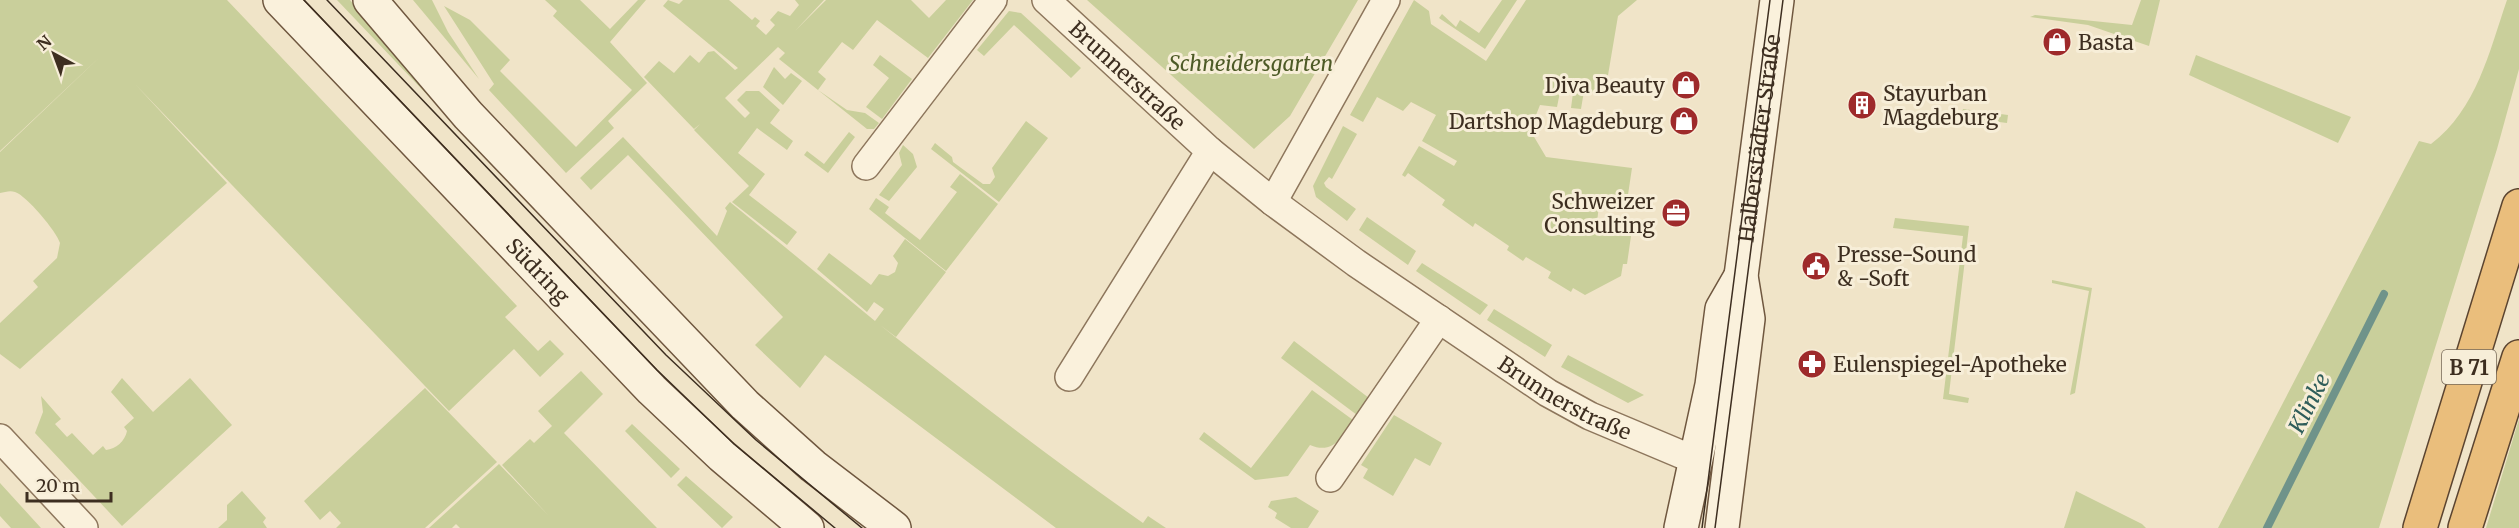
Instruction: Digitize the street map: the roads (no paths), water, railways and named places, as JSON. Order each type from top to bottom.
[{"type":"highway","name":"B 71","points":[[2420,528],[2519,206]]},
{"type":"highway","name":"B 71","points":[[2465,528],[2519,357]]},
{"type":"main road","name":"Südring","points":[[280,0],[652,390],[722,456],[807,528]]},
{"type":"main road","points":[[370,0],[468,115],[746,405],[813,466],[894,528]]},
{"type":"main road","name":"Halberstädter Straße","points":[[1722,528],[1748,319],[1741,276],[1777,0]]},
{"type":"main road","name":"Halberstädter Straße","points":[[1681,528],[1697,461],[1722,309],[1741,276]]},
{"type":"street","points":[[866,166],[993,0]]},
{"type":"street","name":"Brunnerstraße","points":[[1046,0],[1210,151],[1273,202],[1356,263],[1510,369],[1574,407],[1697,461]]},
{"type":"street","points":[[1273,202],[1386,0]]},
{"type":"street","points":[[1069,377],[1210,151]]},
{"type":"street","points":[[1330,478],[1439,319]]},
{"type":"street","points":[[0,438],[84,528]]},
{"type":"waterway","name":"Klinke","points":[[2267,528],[2384,294]]},
{"type":"tram line","points":[[304,0],[657,370],[734,444],[835,528]]},
{"type":"tram line","points":[[327,0],[666,355],[756,440],[862,528]]},
{"type":"tram line","points":[[1702,528],[1770,0]]},
{"type":"tram line","points":[[1715,528],[1783,0]]},
{"type":"place","name":"Basta","points":[[2057,42]]},
{"type":"place","name":"Diva Beauty","points":[[1686,85]]},
{"type":"place","name":"Stayurban Magdeburg","points":[[1862,105]]},
{"type":"place","name":"Dartshop Magdeburg","points":[[1684,121]]},
{"type":"place","name":"Schweizer Consulting","points":[[1676,213]]},
{"type":"place","name":"Presse-Sound & -Soft","points":[[1816,266]]},
{"type":"place","name":"Eulenspiegel-Apotheke","points":[[1812,364]]},
{"type":"park label","name":"Schneidersgarten","points":[[1251,63]]}]
